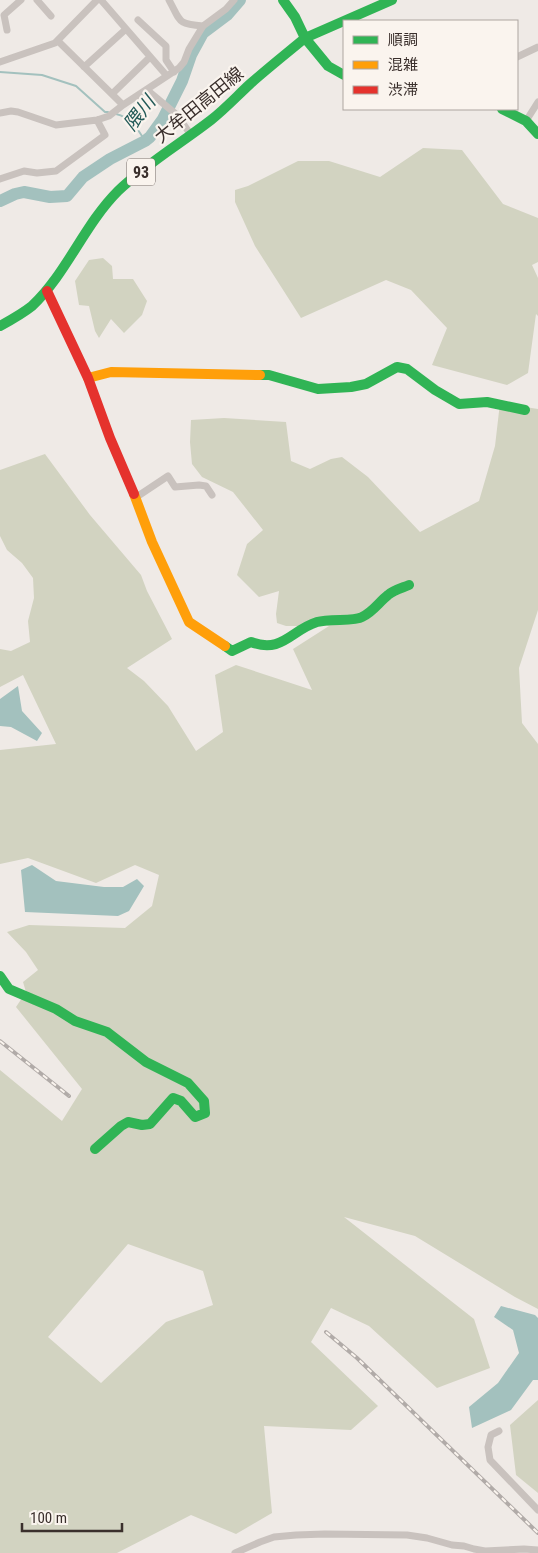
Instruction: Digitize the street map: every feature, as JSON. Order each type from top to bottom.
[{"type":"street","points":[[7,30],[4,15],[21,0]]},
{"type":"street","points":[[37,0],[51,16]]},
{"type":"street","points":[[0,62],[55,43],[97,0]]},
{"type":"street","points":[[101,0],[166,76]]},
{"type":"street","points":[[169,0],[181,22],[203,26]]},
{"type":"street","points":[[0,114],[11,111],[18,112],[56,125],[97,120],[112,113],[174,72],[184,62],[203,26],[226,9],[234,0]]},
{"type":"street","points":[[283,0],[295,17],[305,38],[328,66],[343,74]]},
{"type":"street","name":"大牟田高田線","points":[[346,20],[392,0]]},
{"type":"street","points":[[138,20],[166,46],[166,60],[174,72]]},
{"type":"street","name":"大牟田高田線","points":[[0,326],[28,309],[47,291],[95,216],[123,186],[213,118],[305,38],[343,21]]},
{"type":"street","points":[[84,67],[126,29]]},
{"type":"street","points":[[58,41],[123,105]]},
{"type":"street","points":[[518,57],[538,47]]},
{"type":"street","points":[[112,94],[150,57]]},
{"type":"street","points":[[147,90],[177,115],[191,135]]},
{"type":"street","points":[[526,121],[538,102]]},
{"type":"street","points":[[504,110],[526,121],[538,134]]},
{"type":"street","points":[[0,179],[24,171],[37,173],[56,171],[106,134],[97,120]]},
{"type":"street","points":[[47,291],[88,378],[110,438],[170,583],[189,622],[232,651],[251,642],[261,646],[273,646],[316,622],[332,619],[360,619],[371,612],[390,593],[409,585]]},
{"type":"street","points":[[88,378],[111,372],[242,376],[269,375],[318,389],[366,384],[397,367],[407,369],[435,390],[459,404],[487,402],[525,410]]},
{"type":"street","points":[[135,498],[168,476],[175,487],[199,484],[206,486],[212,495]]},
{"type":"street","points":[[0,976],[9,989],[56,1009],[75,1021],[107,1032],[146,1062],[188,1083],[204,1101],[205,1113],[195,1117],[181,1101],[174,1098],[150,1124],[142,1125],[128,1122],[96,1148]]},
{"type":"street","points":[[499,1431],[491,1435],[488,1447],[490,1460],[538,1510]]},
{"type":"street","points":[[235,1553],[274,1537],[325,1534],[417,1536],[485,1551],[538,1550]]},
{"type":"green space","points":[[423,148],[462,150],[503,204],[538,218],[538,262],[532,265],[538,278],[538,316],[536,314],[528,373],[507,385],[432,365],[447,328],[411,290],[386,280],[301,318],[255,246],[235,202],[235,190],[248,186],[298,161],[329,161],[380,177]]},
{"type":"green space","points":[[103,258],[112,266],[113,279],[133,279],[147,301],[142,315],[124,333],[111,319],[99,338],[95,331],[89,306],[79,305],[75,281],[89,260]]},
{"type":"green space","points":[[500,403],[538,409],[538,610],[519,668],[522,723],[538,744],[538,1309],[415,1236],[344,1217],[474,1319],[490,1368],[437,1388],[369,1326],[331,1308],[311,1342],[378,1406],[351,1430],[264,1426],[272,1513],[236,1534],[191,1515],[117,1553],[0,1553],[0,1070],[62,1121],[82,1089],[16,1007],[26,992],[23,982],[38,970],[26,952],[7,932],[29,925],[125,928],[152,906],[159,875],[135,865],[96,883],[28,858],[0,864],[0,750],[56,744],[23,675],[0,687],[0,649],[11,651],[30,642],[28,621],[34,598],[33,578],[22,563],[7,550],[0,536],[0,470],[45,454],[90,515],[141,575],[147,591],[172,639],[127,668],[144,681],[168,706],[196,751],[223,732],[215,675],[236,665],[312,690],[293,649],[329,626],[286,626],[277,623],[276,614],[279,591],[259,597],[237,575],[247,544],[263,530],[233,492],[202,477],[192,464],[191,420],[224,418],[286,422],[291,461],[310,469],[331,459],[342,457],[368,477],[420,532],[479,501],[495,446]],"holes":[[[128,1244],[203,1271],[213,1305],[166,1322],[101,1383],[48,1337]]]},
{"type":"green space","points":[[538,1400],[538,1493],[516,1475],[510,1425]]},
{"type":"water","points":[[18,686],[22,711],[42,733],[37,741],[11,727],[0,726],[0,699]]},
{"type":"water","points":[[32,865],[56,881],[104,887],[123,887],[137,879],[144,886],[129,911],[118,916],[25,912],[21,870]]},
{"type":"water","points":[[501,1306],[535,1315],[538,1318],[538,1380],[533,1380],[511,1410],[472,1428],[469,1407],[498,1383],[519,1353],[513,1330],[494,1317]]},
{"type":"waterway","name":"隈川","points":[[0,201],[24,192],[50,197],[67,196],[83,177],[110,159],[150,137],[163,119],[182,81],[191,55],[203,33],[227,15],[240,0]]},
{"type":"waterway","points":[[0,72],[42,75],[76,86],[105,112],[108,112]]},
{"type":"waterway","points":[[116,114],[129,121],[145,141]]},
{"type":"railway","points":[[0,1041],[69,1096]]},
{"type":"railway","points":[[326,1332],[357,1358],[538,1533]]},
{"type":"traffic: fast","points":[[283,0],[295,17],[305,38],[343,21]]},
{"type":"traffic: fast","points":[[346,20],[392,0]]},
{"type":"traffic: fast","points":[[0,326],[28,309],[44,293],[66,264],[95,219],[118,191],[152,163],[216,116],[257,78],[305,38],[328,66],[343,74]]},
{"type":"traffic: fast","points":[[504,110],[526,121],[538,134]]},
{"type":"traffic: fast","points":[[260,375],[269,375],[318,389],[366,384],[397,367],[407,369],[435,390],[459,404],[487,402],[525,410]]},
{"type":"traffic: fast","points":[[225,646],[232,651],[251,642],[271,645],[286,640],[317,622],[358,618],[366,615],[390,593],[409,585]]},
{"type":"traffic: fast","points":[[0,976],[9,989],[56,1009],[75,1021],[107,1032],[146,1062],[188,1083],[204,1101],[205,1113],[195,1117],[181,1101],[173,1098],[150,1124],[142,1125],[128,1122],[95,1149]]},
{"type":"traffic: slow","points":[[88,378],[111,372],[260,375]]},
{"type":"traffic: slow","points":[[134,494],[152,542],[189,622],[225,646]]},
{"type":"traffic: jam","points":[[47,291],[88,378],[110,438],[134,494]]}]
